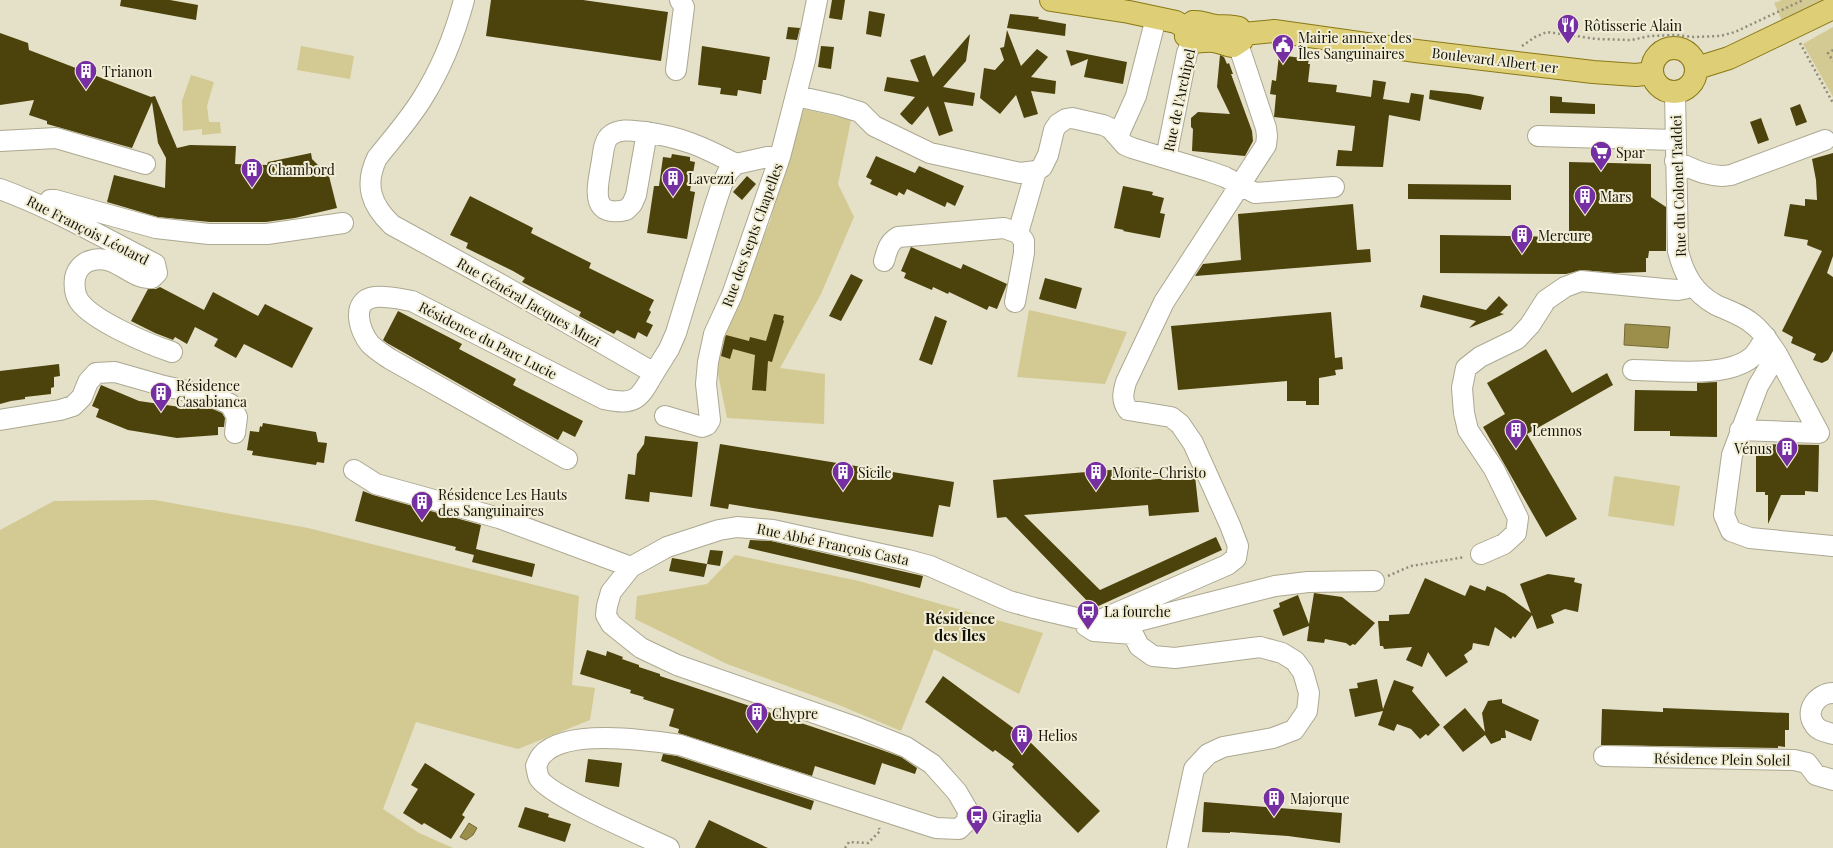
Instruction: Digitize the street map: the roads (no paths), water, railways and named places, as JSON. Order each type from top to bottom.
[{"type":"main road","points":[[1051,0],[1129,12],[1176,22],[1190,35]]},
{"type":"main road","points":[[1697,68],[1729,58],[1833,8]]},
{"type":"main road","name":"Boulevard Albert 1er","points":[[1190,35],[1193,22],[1200,22],[1215,26],[1239,28],[1242,47],[1274,31],[1416,51],[1593,72],[1636,75],[1652,72]]},
{"type":"main road","points":[[1672,48],[1686,51],[1695,62],[1697,68],[1694,83],[1689,88],[1675,93],[1662,89],[1657,85],[1652,72],[1652,66],[1660,54],[1672,48]]},
{"type":"street","name":"Rue Général Jacques Muzi","points":[[464,0],[444,60],[434,80],[422,100],[377,158],[372,169],[370,180],[371,186],[375,204],[380,214],[392,225],[500,284],[654,373]]},
{"type":"street","points":[[676,70],[684,7],[680,0]]},
{"type":"street","name":"Rue des Septs Chapelles","points":[[665,416],[702,427],[707,425],[710,420],[706,384],[708,362],[714,334],[732,295],[780,156],[805,60],[817,0]]},
{"type":"street","points":[[1118,136],[1136,96],[1156,18]]},
{"type":"street","name":"Rue de l'Archipel","points":[[1166,158],[1190,35]]},
{"type":"street","points":[[1129,622],[1227,565],[1236,558],[1238,546],[1230,525],[1193,443],[1180,424],[1171,417],[1128,410],[1122,396],[1126,382],[1164,302],[1266,145],[1267,136],[1242,47]]},
{"type":"street","name":"Rue du Colonel Taddei","points":[[1675,93],[1675,161],[1678,252],[1684,271],[1693,287],[1702,296],[1715,304],[1740,315],[1754,325],[1766,337],[1777,354],[1819,433],[1740,430]]},
{"type":"street","points":[[796,96],[837,105],[860,112],[874,126],[930,153],[1020,173],[1036,171]]},
{"type":"street","points":[[1018,233],[1036,171],[1045,162],[1054,130],[1058,124],[1066,119],[1072,118],[1103,125],[1110,128],[1125,145],[1225,177],[1239,186],[1255,193],[1334,187]]},
{"type":"street","points":[[647,132],[667,135],[683,140],[708,149],[736,164]]},
{"type":"street","points":[[1538,136],[1675,140]]},
{"type":"street","points":[[0,141],[56,138],[145,164]]},
{"type":"street","points":[[1675,161],[1705,173],[1721,177],[1731,175],[1825,140]]},
{"type":"street","points":[[654,373],[676,333],[722,184],[728,172],[736,164],[767,157],[780,156]]},
{"type":"street","name":"Rue François Léotard","points":[[0,189],[32,201],[74,221],[155,264],[156,273],[152,278],[146,279],[113,261],[94,259],[82,264],[76,272],[74,288],[80,301],[93,314],[150,344],[172,352]]},
{"type":"street","points":[[32,201],[55,200],[156,228],[209,234],[267,234],[343,223]]},
{"type":"street","points":[[884,261],[888,247],[892,240],[898,237],[1004,228],[1018,233],[1024,241],[1024,253],[1015,302]]},
{"type":"street","points":[[1481,554],[1504,544],[1516,533],[1518,518],[1494,469],[1468,430],[1464,413],[1462,388],[1466,368],[1480,357],[1517,339],[1530,325],[1546,300],[1565,287],[1581,281],[1671,290],[1693,287]]},
{"type":"street","name":"Résidence du Parc Lucie","points":[[567,459],[390,360],[370,344],[361,330],[358,318],[360,308],[365,301],[374,297],[396,298],[412,301],[604,399],[620,403],[637,398],[643,392],[654,373]]},
{"type":"street","points":[[1633,370],[1717,371],[1737,367],[1753,357],[1766,337]]},
{"type":"street","points":[[1777,354],[1758,386],[1740,430],[1732,455],[1724,515],[1731,531],[1750,538],[1833,546]]},
{"type":"street","points":[[0,420],[60,410],[72,406],[82,397],[88,382],[96,373],[115,372],[164,386],[211,396],[230,404],[237,417],[235,433]]},
{"type":"street","points":[[354,470],[376,484],[499,518],[631,567]]},
{"type":"street","name":"Rue Abbé François Casta","points":[[669,848],[612,822],[555,791],[539,778],[536,766],[542,755],[559,744],[587,738],[652,740],[680,745],[936,828],[960,829],[967,821],[968,811],[957,792],[932,764],[906,747],[858,728],[677,665],[641,648],[623,635],[611,624],[606,615],[611,592],[631,567],[667,547],[697,536],[737,527],[754,527],[930,566],[1009,601],[1085,620],[1086,626],[1094,631],[1129,622]]},
{"type":"street","points":[[1129,622],[1275,586],[1308,582],[1374,581]]},
{"type":"street","points":[[1129,622],[1139,646],[1153,656],[1175,658],[1260,647],[1282,653],[1296,661],[1303,672],[1309,693],[1306,711],[1294,730],[1273,738],[1223,747],[1208,754],[1194,769],[1177,848]]},
{"type":"street","points":[[1833,694],[1821,696],[1812,705],[1810,715],[1813,723],[1820,730],[1833,734]]},
{"type":"street","name":"Résidence Plein Soleil","points":[[1604,756],[1794,760],[1807,763],[1816,775],[1833,780]]},
{"type":"place","name":"Rôtisserie Alain","points":[[1568,44]]},
{"type":"place","name":"Mairie annexe des Îles Sanguinaires","points":[[1283,64]]},
{"type":"place","name":"Trianon","points":[[86,90]]},
{"type":"place","name":"Spar","points":[[1601,172]]},
{"type":"place","name":"Chambord","points":[[252,188]]},
{"type":"place","name":"Lavezzi","points":[[673,198]]},
{"type":"place","name":"Mars","points":[[1585,216]]},
{"type":"place","name":"Mercure","points":[[1522,254]]},
{"type":"place","name":"Résidence Casabianca","points":[[161,412]]},
{"type":"place","name":"Lemnos","points":[[1516,450]]},
{"type":"place","name":"Vénus","points":[[1787,468]]},
{"type":"place","name":"Sicile","points":[[843,492]]},
{"type":"place","name":"Monte-Christo","points":[[1096,492]]},
{"type":"place","name":"Résidence Les Hauts des Sanguinaires","points":[[422,522]]},
{"type":"place","name":"La fourche","points":[[1088,630]]},
{"type":"place","name":"Chypre","points":[[757,732]]},
{"type":"place","name":"Helios","points":[[1022,754]]},
{"type":"place","name":"Majorque","points":[[1274,818]]},
{"type":"place","name":"Giraglia","points":[[977,836]]},
{"type":"district","name":"Résidence des Îles","points":[[960,626]]}]
